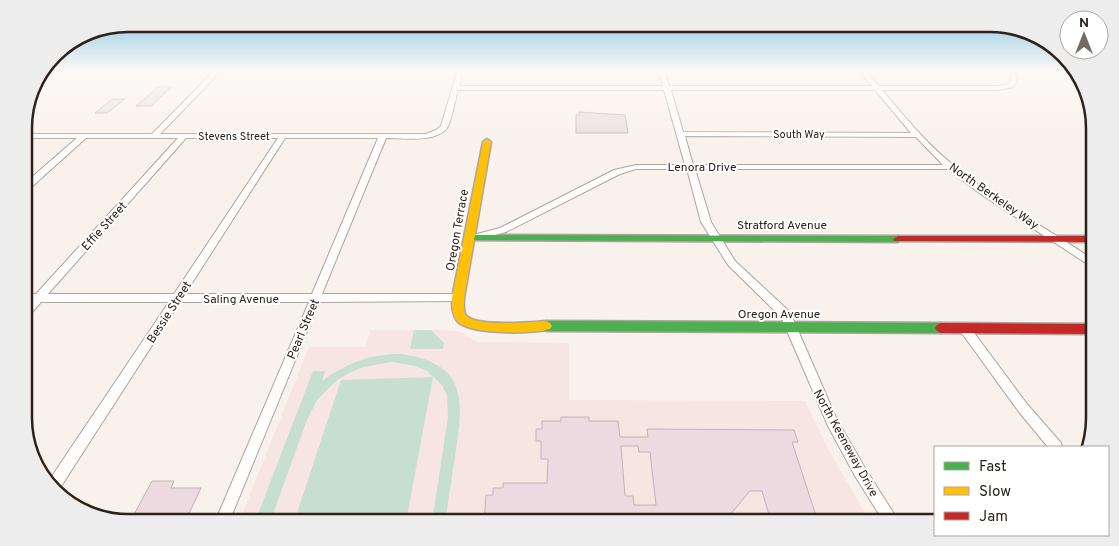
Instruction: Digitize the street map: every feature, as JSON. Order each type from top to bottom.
[{"type":"street","points":[[154,136],[192,97]]},
{"type":"street","name":"Stevens Street","points":[[33,136],[427,136],[442,130],[454,97]]},
{"type":"street","name":"North Keeneway Drive","points":[[669,97],[706,222],[732,263],[778,306],[791,328],[832,422],[860,472],[886,513]]},
{"type":"street","name":"North Berkeley Way","points":[[884,97],[950,167],[991,197],[1058,239],[1086,259]]},
{"type":"street","name":"South Way","points":[[680,134],[918,135]]},
{"type":"street","points":[[33,181],[84,136]]},
{"type":"street","name":"Effie Street","points":[[32,305],[184,136]]},
{"type":"street","name":"Bessie Street","points":[[56,480],[178,299],[283,136]]},
{"type":"street","name":"Pearl Street","points":[[225,514],[383,136]]},
{"type":"street","name":"Oregon Terrace","points":[[464,321],[459,314],[458,298],[487,142]]},
{"type":"street","name":"Lenora Drive","points":[[470,238],[503,230],[629,168],[950,167]]},
{"type":"street","name":"Stratford Avenue","points":[[470,238],[1086,239]]},
{"type":"street","name":"Saling Avenue","points":[[32,298],[458,298]]},
{"type":"street","name":"Oregon Avenue","points":[[464,321],[482,326],[1086,329]]},
{"type":"street","points":[[965,329],[1023,408],[1055,446]]},
{"type":"shaded area","points":[[371,330],[458,331],[478,342],[569,343],[569,400],[805,401],[828,449],[865,513],[242,514],[309,347],[365,347]]},
{"type":"green space","points":[[414,330],[431,330],[444,343],[443,349],[410,349]]},
{"type":"green space","points":[[390,354],[401,354],[438,365],[449,374],[456,386],[460,414],[459,431],[446,514],[433,514],[448,417],[447,395],[442,385],[427,371],[416,366],[392,362],[363,367],[349,373],[336,381],[317,400],[307,420],[273,514],[258,514],[313,371],[325,371],[322,381],[341,369],[359,361]]},
{"type":"green space","points":[[433,377],[408,514],[297,514],[341,380]]},
{"type":"building","points":[[146,97],[160,97],[151,106],[136,106]]},
{"type":"building","points":[[112,99],[125,99],[107,113],[95,113]]},
{"type":"building","points":[[579,112],[625,115],[628,133],[576,133],[576,115],[579,115]]},
{"type":"building","points":[[561,417],[589,417],[589,421],[618,421],[620,437],[648,437],[647,429],[794,430],[798,442],[792,442],[815,513],[768,513],[762,491],[750,491],[731,513],[485,514],[486,495],[493,495],[493,488],[503,488],[503,483],[547,483],[548,459],[541,459],[541,441],[536,441],[536,429],[542,429],[542,421],[561,421]],"holes":[[[621,446],[638,446],[639,452],[650,452],[656,505],[634,505],[633,496],[625,496]]]},
{"type":"building","points":[[152,481],[174,481],[171,488],[201,488],[189,514],[134,514]]},
{"type":"traffic: fast","points":[[470,238],[898,239]]},
{"type":"traffic: fast","points":[[546,326],[941,328]]},
{"type":"traffic: slow","points":[[487,142],[458,298],[459,313],[464,320],[480,326],[546,326]]},
{"type":"traffic: jam","points":[[898,239],[1086,239]]},
{"type":"traffic: jam","points":[[941,328],[1086,329]]}]
